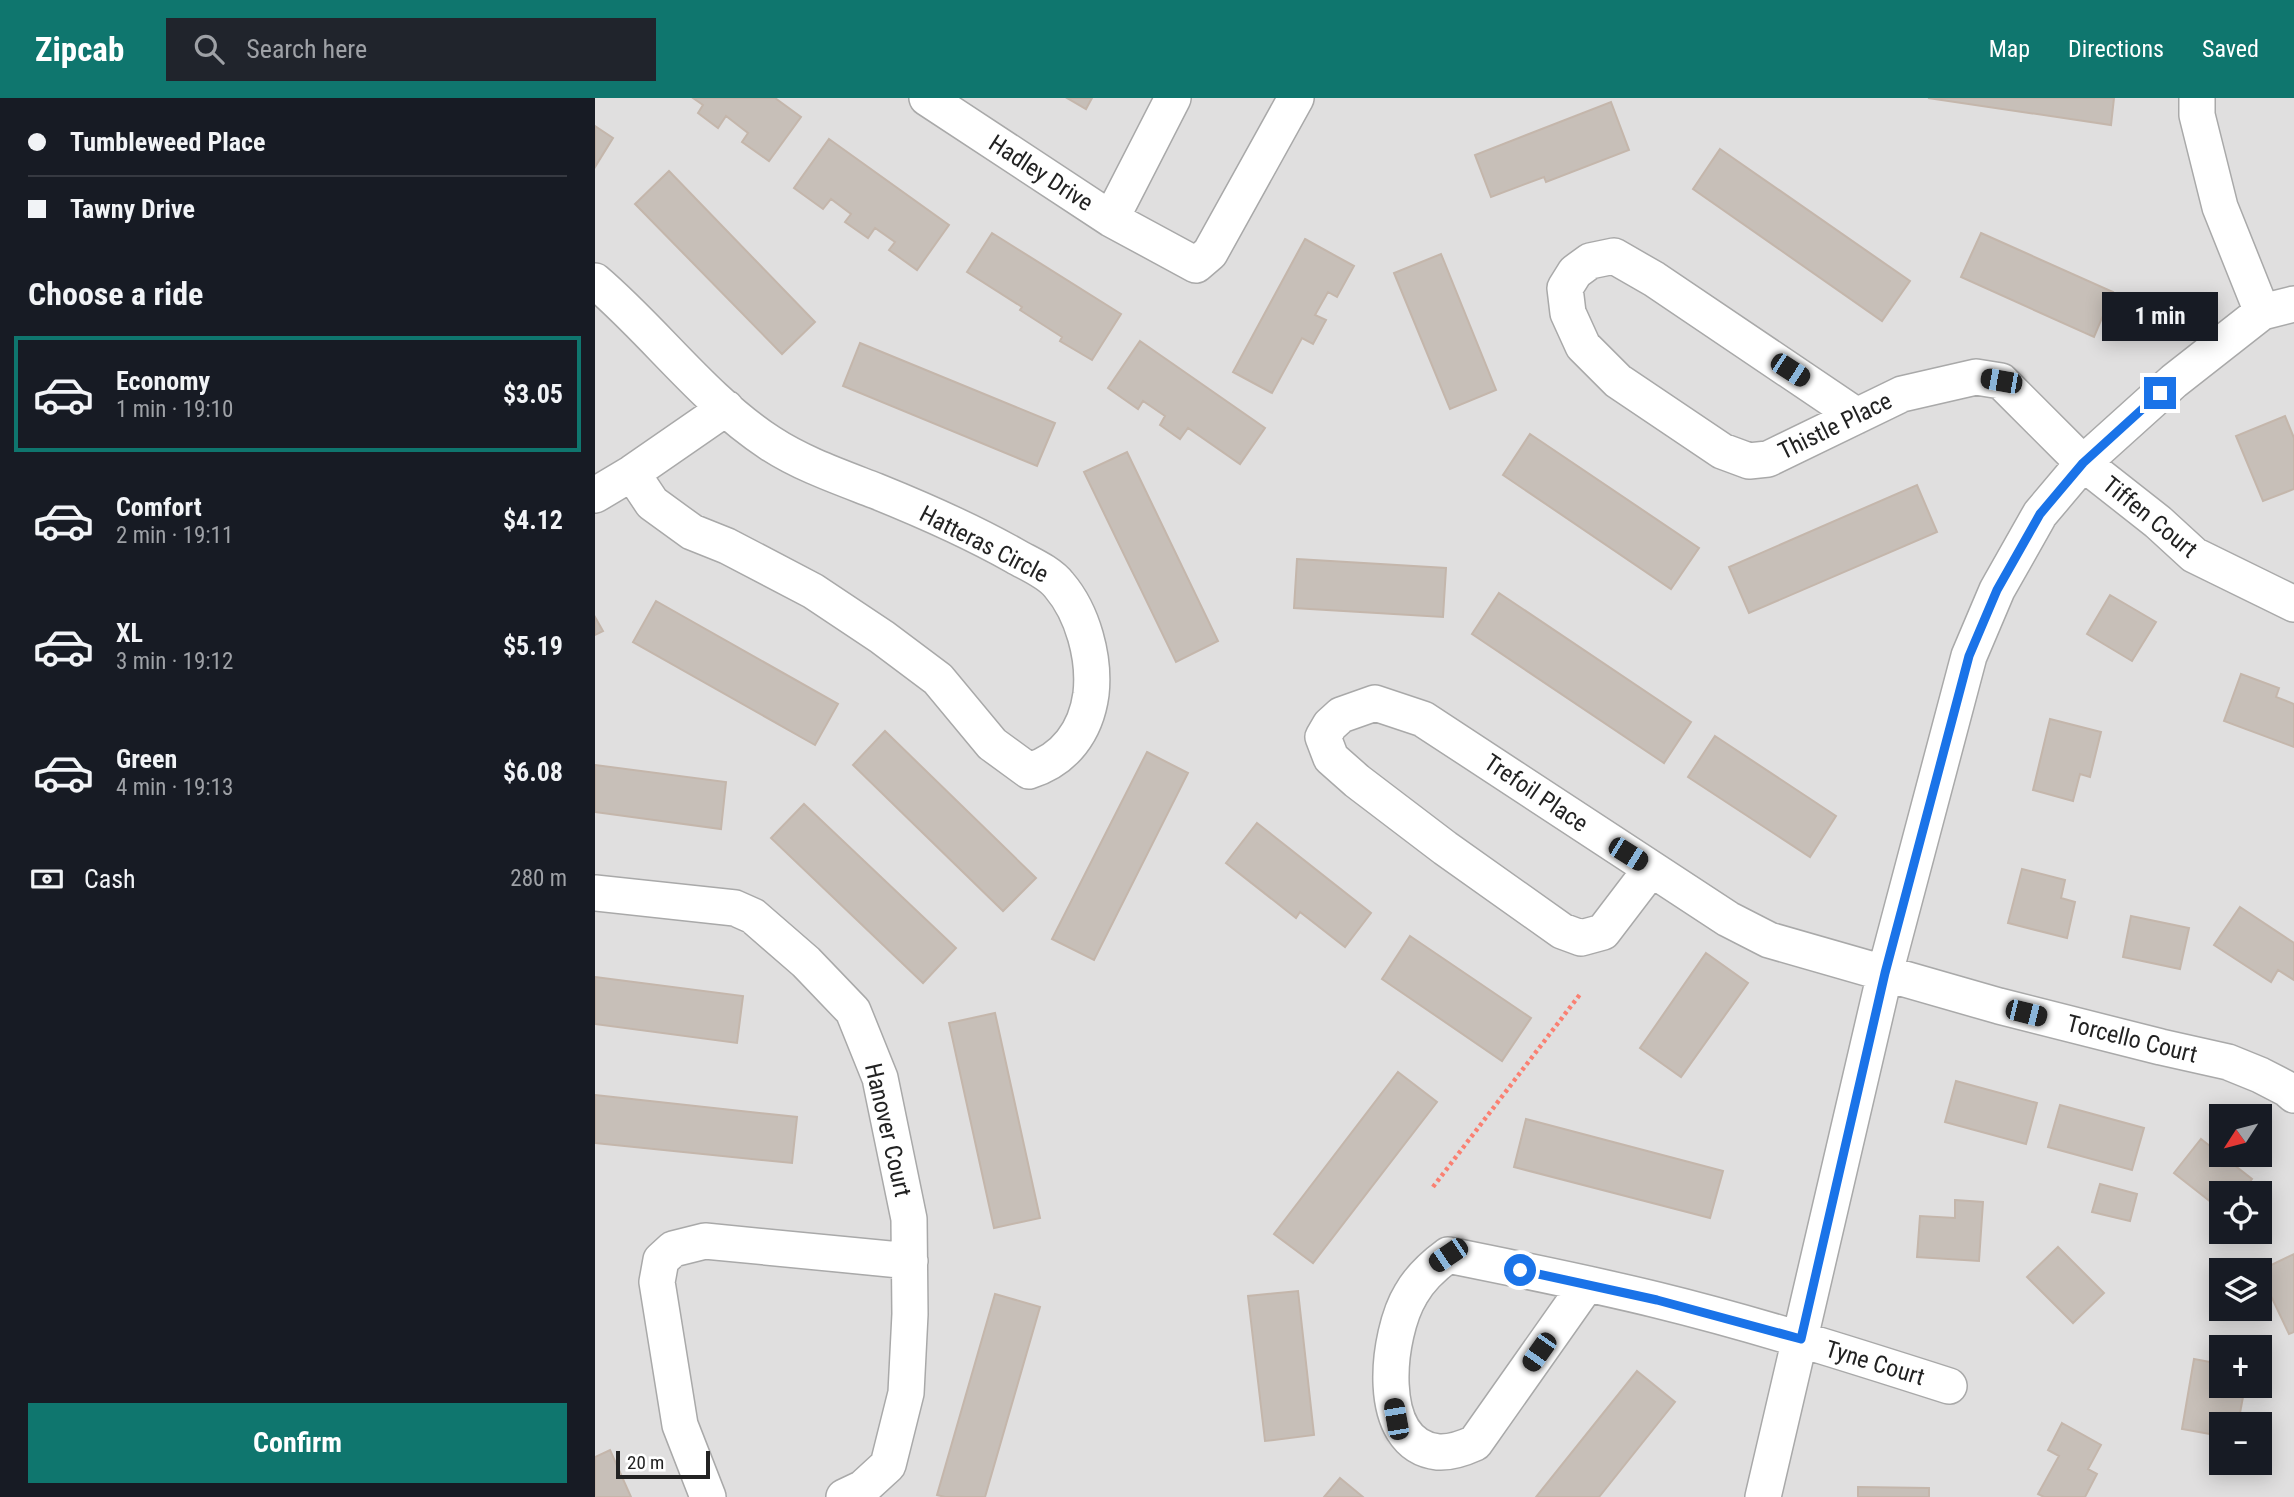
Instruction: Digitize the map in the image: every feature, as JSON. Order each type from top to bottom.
[{"type":"street","name":"Hadley Drive","points":[[927,98],[1111,219],[1173,98]]},
{"type":"street","points":[[1111,219],[1196,265],[1210,253],[1296,98]]},
{"type":"street","points":[[1763,1497],[1885,973],[1969,656],[1997,590],[2040,514],[2083,463],[2174,381],[2278,308],[2220,207],[2197,115],[2197,98]]},
{"type":"street","name":"Thistle Place","points":[[1857,416],[1654,279],[1614,256],[1590,261],[1575,272],[1565,288],[1568,313],[1583,346],[1618,382],[1723,451],[1749,461],[1768,458],[1857,416],[1902,394],[1976,377],[2001,381],[2083,463]]},
{"type":"street","name":"Hatteras Circle","points":[[595,281],[726,408],[770,443],[823,470],[902,502],[992,544],[1058,582],[1072,601],[1089,649],[1092,682],[1089,713],[1081,731],[1062,754],[1044,766],[1029,771],[992,744],[938,680],[893,645],[813,591],[727,546],[692,532],[652,503],[632,472]]},
{"type":"street","points":[[595,495],[726,408]]},
{"type":"street","name":"Tiffen Court","points":[[2083,463],[2158,522],[2194,555],[2294,604]]},
{"type":"street","name":"Trefoil Place","points":[[1651,869],[1603,932],[1581,938],[1562,931],[1445,848],[1331,758],[1323,737],[1330,725],[1341,715],[1375,703],[1423,719],[1728,919],[1769,940],[1885,973]]},
{"type":"street","name":"Hanover Court","points":[[595,894],[735,908],[753,916],[806,962],[853,1011],[880,1078],[909,1219],[910,1314],[906,1393],[888,1465],[863,1489],[844,1497]]},
{"type":"street","name":"Torcello Court","points":[[1885,973],[2013,1010],[2228,1062],[2269,1080],[2294,1095]]},
{"type":"street","points":[[708,1497],[680,1425],[657,1282],[661,1259],[673,1249],[705,1241],[909,1261]]},
{"type":"street","name":"Tyne Court","points":[[1587,1284],[1475,1443],[1457,1450],[1437,1452],[1413,1442],[1396,1419],[1390,1386],[1395,1332],[1410,1295],[1433,1266],[1448,1255],[1587,1284],[1657,1300],[1801,1339],[1949,1386]]},
{"type":"path","points":[[1433,1187],[1581,993]]},
{"type":"shaded area","points":[[595,98],[2294,98],[2294,1497],[595,1497]]},
{"type":"building","points":[[693,98],[775,98],[801,117],[769,161],[742,142],[748,133],[726,116],[718,128],[698,113],[703,105]]},
{"type":"building","points":[[1067,98],[1092,98],[1086,109]]},
{"type":"building","points":[[1928,98],[2114,98],[2111,125]]},
{"type":"building","points":[[1611,102],[1629,150],[1546,182],[1544,177],[1491,197],[1475,155]]},
{"type":"building","points":[[595,126],[613,138],[595,167]]},
{"type":"building","points":[[829,139],[949,225],[917,270],[889,250],[895,242],[875,228],[868,238],[845,222],[851,214],[831,199],[823,209],[794,188]]},
{"type":"building","points":[[1720,149],[1910,281],[1882,321],[1693,189]]},
{"type":"building","points":[[669,171],[815,322],[782,354],[635,204]]},
{"type":"building","points":[[992,233],[1121,314],[1092,360],[1060,341],[1062,337],[1020,310],[1022,307],[967,272]]},
{"type":"building","points":[[1981,233],[2113,292],[2094,337],[1961,277]]},
{"type":"building","points":[[1305,239],[1354,266],[1337,297],[1328,292],[1315,315],[1326,320],[1313,344],[1302,338],[1272,393],[1233,372]]},
{"type":"building","points":[[1441,254],[1496,390],[1450,409],[1394,273]]},
{"type":"building","points":[[1140,341],[1265,428],[1240,464],[1188,428],[1180,439],[1160,425],[1165,416],[1143,401],[1138,409],[1108,388]]},
{"type":"building","points":[[860,343],[1055,423],[1037,466],[843,386]]},
{"type":"building","points":[[2285,416],[2294,438],[2294,489],[2263,501],[2236,436]]},
{"type":"building","points":[[1530,434],[1699,548],[1671,589],[1503,475]]},
{"type":"building","points":[[1127,452],[1218,641],[1176,662],[1084,472]]},
{"type":"building","points":[[1917,485],[1937,532],[1749,613],[1729,567]]},
{"type":"building","points":[[1297,559],[1446,568],[1443,617],[1294,608]]},
{"type":"building","points":[[1499,593],[1691,722],[1664,763],[1472,634]]},
{"type":"building","points":[[2110,595],[2156,622],[2132,661],[2087,634]]},
{"type":"building","points":[[656,601],[838,704],[815,745],[633,642]]},
{"type":"building","points":[[595,617],[603,631],[595,635]]},
{"type":"building","points":[[2241,674],[2279,688],[2276,697],[2294,704],[2294,747],[2224,721]]},
{"type":"building","points":[[2050,719],[2101,732],[2090,777],[2080,774],[2073,801],[2033,790]]},
{"type":"building","points":[[885,731],[1036,878],[1003,911],[853,765]]},
{"type":"building","points":[[1715,736],[1836,816],[1810,857],[1688,777]]},
{"type":"building","points":[[1147,752],[1188,773],[1094,960],[1052,939]]},
{"type":"building","points":[[595,765],[726,782],[721,829],[595,812]]},
{"type":"building","points":[[804,804],[956,948],[923,983],[771,838]]},
{"type":"building","points":[[1257,823],[1371,913],[1345,947],[1300,912],[1296,918],[1226,863]]},
{"type":"building","points":[[2022,869],[2065,880],[2061,898],[2075,902],[2067,938],[2008,923]]},
{"type":"building","points":[[2240,907],[2294,943],[2294,980],[2278,970],[2271,982],[2214,945]]},
{"type":"building","points":[[2131,916],[2189,928],[2180,969],[2123,957]]},
{"type":"building","points":[[1410,936],[1531,1018],[1502,1061],[1382,979]]},
{"type":"building","points":[[1706,953],[1748,983],[1681,1077],[1640,1048]]},
{"type":"building","points":[[595,977],[743,996],[737,1043],[595,1024]]},
{"type":"building","points":[[995,1013],[1040,1218],[994,1228],[949,1023]]},
{"type":"building","points":[[1398,1072],[1437,1102],[1313,1263],[1274,1234]]},
{"type":"building","points":[[1956,1081],[2037,1103],[2026,1144],[1945,1122]]},
{"type":"building","points":[[595,1095],[797,1117],[792,1163],[595,1143]]},
{"type":"building","points":[[2060,1105],[2144,1128],[2132,1170],[2048,1147]]},
{"type":"building","points":[[1526,1119],[1723,1171],[1710,1218],[1514,1167]]},
{"type":"building","points":[[2201,1139],[2209,1145],[2209,1167],[2237,1167],[2252,1179],[2209,1181],[2209,1201],[2174,1173]]},
{"type":"building","points":[[2100,1184],[2137,1194],[2130,1221],[2092,1212]]},
{"type":"building","points":[[1955,1200],[1983,1202],[1979,1261],[1917,1257],[1920,1216],[1955,1218]]},
{"type":"building","points":[[2058,1247],[2104,1293],[2073,1323],[2027,1277]]},
{"type":"building","points":[[2294,1254],[2294,1332],[2289,1334],[2272,1298],[2272,1265]]},
{"type":"building","points":[[1298,1291],[1314,1435],[1265,1441],[1248,1296]]},
{"type":"building","points":[[995,1294],[1040,1307],[985,1497],[937,1495]]},
{"type":"building","points":[[2194,1359],[2209,1362],[2209,1398],[2243,1398],[2240,1412],[2209,1412],[2209,1434],[2182,1429]]},
{"type":"building","points":[[1637,1371],[1675,1402],[1599,1497],[1536,1497]]},
{"type":"building","points":[[2062,1423],[2101,1445],[2088,1469],[2097,1474],[2085,1497],[2044,1497],[2038,1494],[2059,1456],[2048,1450]]},
{"type":"building","points":[[610,1450],[631,1497],[595,1497],[595,1457]]},
{"type":"building","points":[[1340,1478],[1363,1497],[1324,1497]]},
{"type":"building","points":[[1858,1487],[1929,1488],[1929,1497],[1858,1497]]},
{"type":"route","points":[[1520,1270],[1657,1300],[1801,1339],[1885,973],[1969,656],[1997,590],[2040,514],[2083,463],[2160,393]]}]
